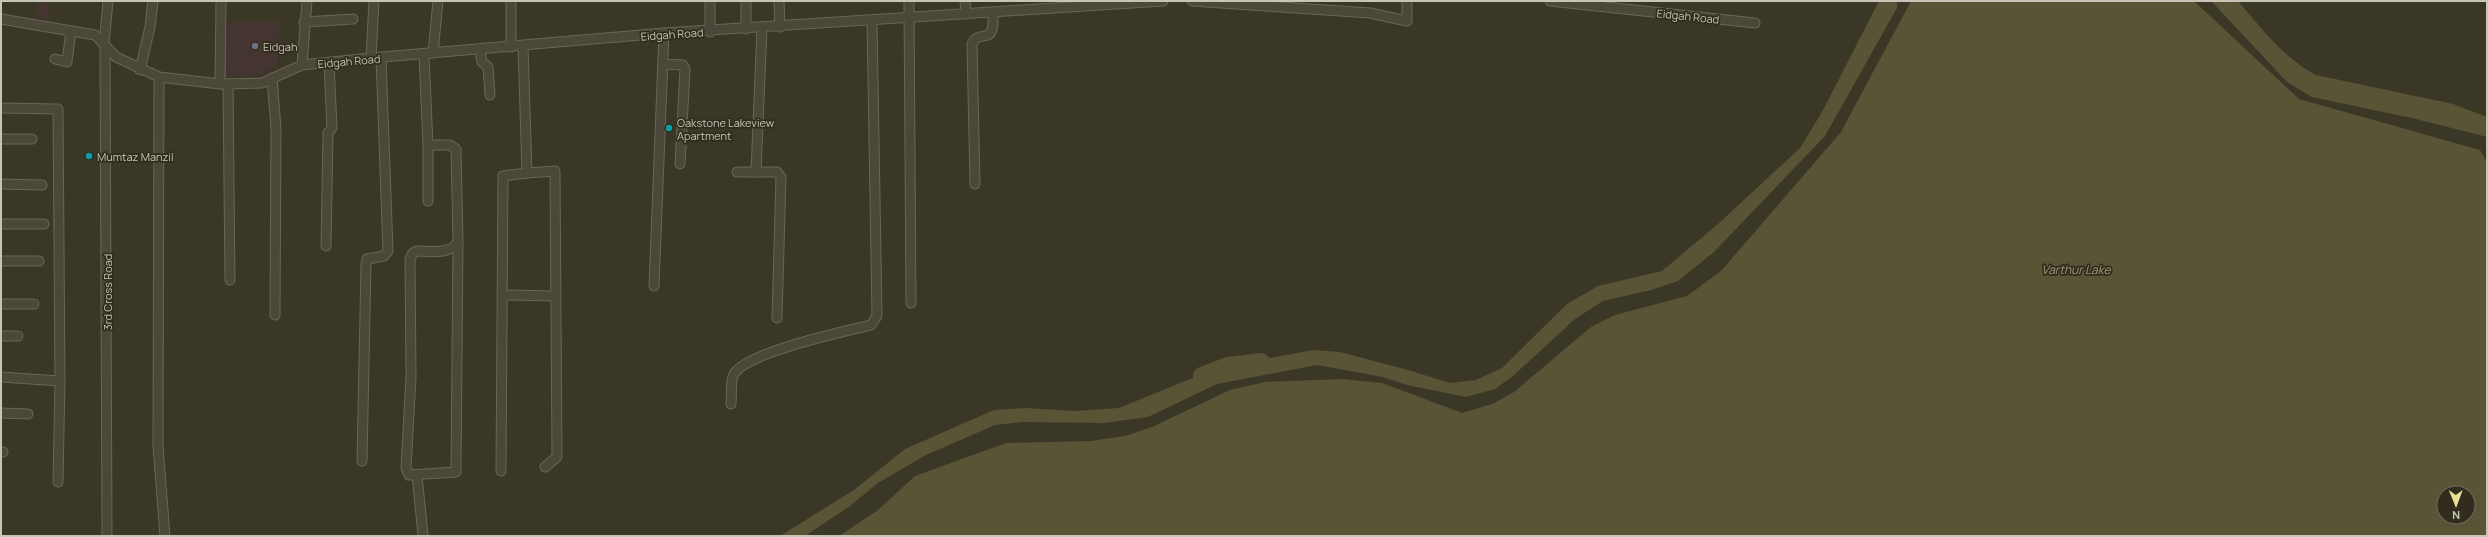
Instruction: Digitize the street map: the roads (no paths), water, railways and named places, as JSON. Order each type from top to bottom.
[{"type":"street","name":"3rd Cross Road","points":[[107,536],[105,46],[108,1]]},
{"type":"street","points":[[140,70],[150,27],[153,1]]},
{"type":"street","points":[[221,1],[230,280]]},
{"type":"street","points":[[302,65],[304,22],[307,1]]},
{"type":"street","points":[[362,461],[366,264],[367,259],[384,256],[388,252],[383,69],[376,58],[374,1]]},
{"type":"street","points":[[428,201],[429,54],[438,1]]},
{"type":"street","points":[[511,1],[511,47]]},
{"type":"street","points":[[710,1],[710,32]]},
{"type":"street","points":[[746,1],[746,29]]},
{"type":"street","points":[[779,1],[780,27]]},
{"type":"street","points":[[909,1],[911,303]]},
{"type":"street","points":[[966,1],[966,14]]},
{"type":"street","name":"Eidgah Road","points":[[1,19],[95,35],[116,57],[140,70],[159,77],[224,84],[262,83],[302,65],[329,62],[664,34],[1163,1]]},
{"type":"street","points":[[1192,1],[1370,13],[1407,21],[1408,1]]},
{"type":"street","points":[[1337,1],[1337,11]]},
{"type":"street","name":"Eidgah Road","points":[[1550,1],[1755,23]]},
{"type":"street","points":[[975,184],[972,44],[976,39],[992,33],[994,29],[993,12]]},
{"type":"street","points":[[304,22],[353,19]]},
{"type":"street","points":[[731,404],[732,376],[742,364],[769,353],[871,325],[877,316],[872,21]]},
{"type":"street","points":[[756,172],[762,28]]},
{"type":"street","points":[[55,59],[67,62],[71,31]]},
{"type":"street","points":[[654,286],[664,34]]},
{"type":"street","points":[[523,46],[527,173]]},
{"type":"street","points":[[480,50],[482,62],[488,67],[490,95]]},
{"type":"street","points":[[326,246],[328,133],[332,128],[329,62]]},
{"type":"street","points":[[663,64],[683,65],[685,69],[680,164]]},
{"type":"street","points":[[159,77],[158,446],[165,536]]},
{"type":"street","points":[[272,78],[276,129],[275,315]]},
{"type":"street","points":[[1,108],[58,109],[60,381],[58,482]]},
{"type":"street","points":[[1,139],[32,139]]},
{"type":"street","points":[[428,145],[450,145],[456,149],[458,241],[456,472],[409,475],[406,468],[411,377],[410,259],[413,252],[452,249],[458,241]]},
{"type":"street","points":[[501,471],[503,176],[555,171],[557,457],[545,467]]},
{"type":"street","points":[[736,172],[777,172],[781,177],[777,318]]},
{"type":"street","points":[[1,184],[42,185]]},
{"type":"street","points":[[1,224],[44,224]]},
{"type":"street","points":[[1,261],[39,261]]},
{"type":"street","points":[[502,295],[556,296]]},
{"type":"street","points":[[1,304],[34,304]]},
{"type":"street","points":[[1,336],[18,336]]},
{"type":"street","points":[[1,377],[60,381]]},
{"type":"street","points":[[1,413],[28,414]]},
{"type":"street","points":[[417,475],[423,535]]},
{"type":"water","points":[[1879,1],[1897,1],[1897,8],[1825,136],[1714,252],[1678,281],[1651,290],[1603,301],[1575,319],[1513,376],[1495,389],[1466,397],[1407,385],[1383,377],[1317,365],[1217,384],[1148,417],[1104,423],[1022,422],[995,425],[926,455],[878,483],[850,506],[805,536],[780,536],[854,490],[905,449],[994,410],[1026,408],[1074,411],[1119,408],[1217,368],[1313,350],[1340,352],[1450,383],[1476,380],[1502,368],[1567,304],[1598,286],[1662,271],[1718,224],[1800,148],[1822,112]]},
{"type":"water","name":"Varthur Lake","points":[[1911,1],[2194,1],[2299,99],[2480,150],[2487,162],[2487,536],[839,536],[878,510],[915,476],[1006,443],[1091,441],[1125,436],[1152,427],[1230,390],[1265,382],[1342,379],[1382,383],[1462,413],[1492,404],[1514,392],[1591,327],[1615,315],[1687,296],[1721,271],[1841,132]]},
{"type":"water","points":[[2211,1],[2238,1],[2264,32],[2283,51],[2304,68],[2316,75],[2453,104],[2487,117],[2487,137],[2416,119],[2312,97],[2287,82]]},
{"type":"waterway","points":[[1202,376],[1228,366],[1261,362]]},
{"type":"place","name":"Eidgah","points":[[255,46]]},
{"type":"place","name":"Oakstone Lakeview Apartment","points":[[669,128]]},
{"type":"place","name":"Mumtaz Manzil","points":[[89,156]]}]
